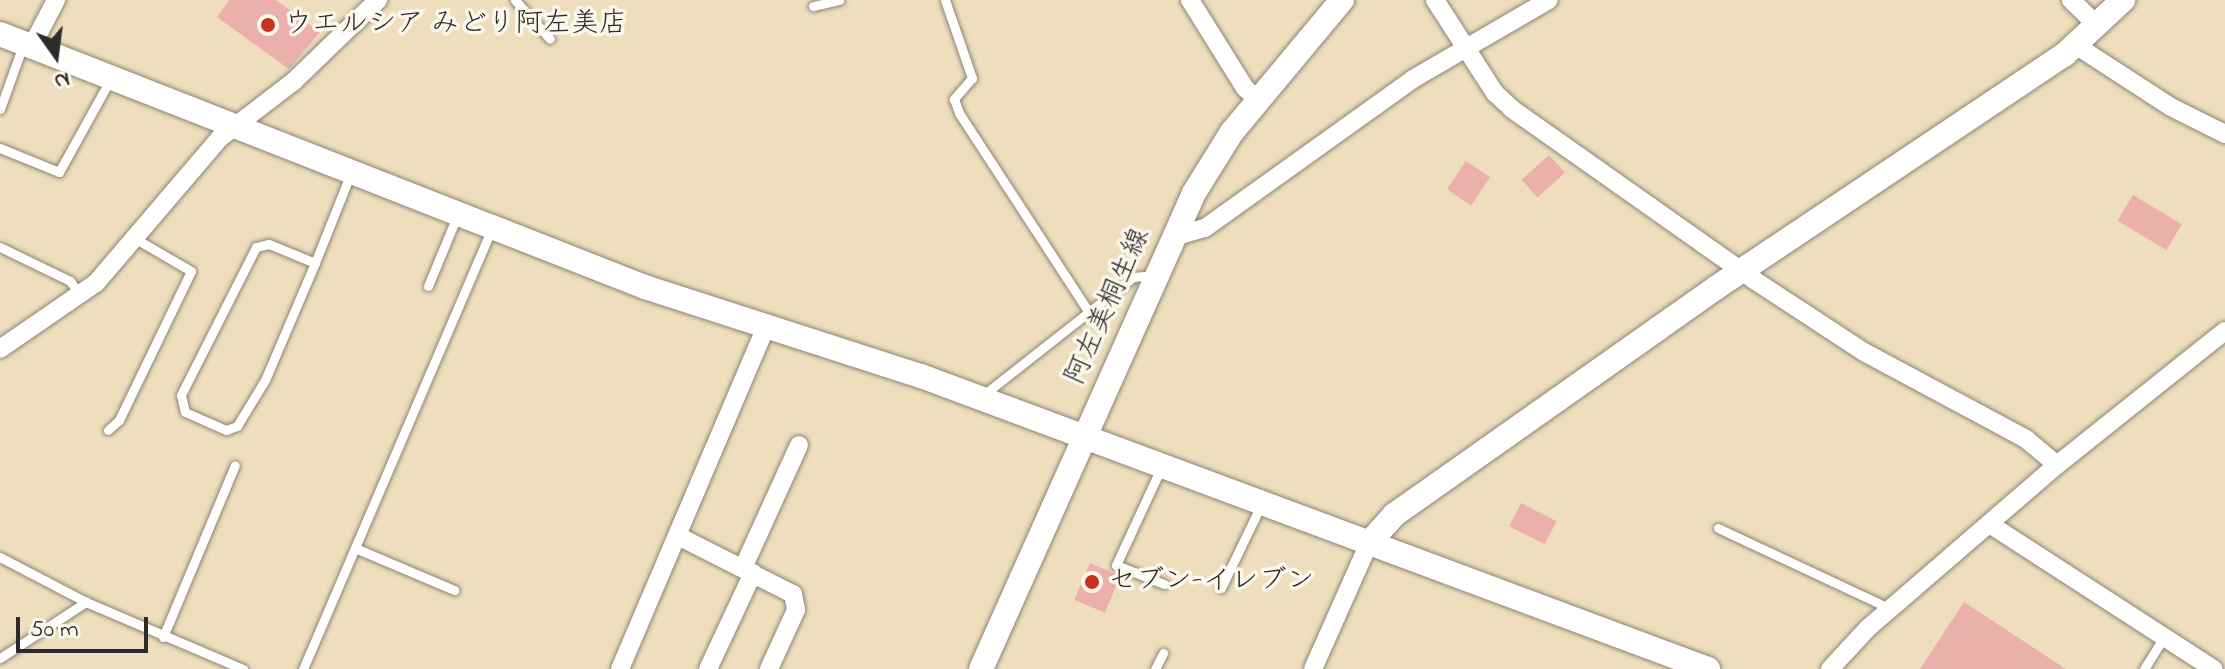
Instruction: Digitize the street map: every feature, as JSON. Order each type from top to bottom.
[{"type":"street","points":[[28,44],[56,0]]},
{"type":"street","points":[[0,349],[81,296],[134,238],[178,183],[378,0]]},
{"type":"street","points":[[1190,0],[1245,88],[1258,100]]},
{"type":"street","name":"阿左美桐生線","points":[[982,669],[1173,237],[1207,169],[1258,100],[1342,0]]},
{"type":"street","points":[[1435,0],[1495,93],[1512,109],[1864,352],[2026,439],[2057,465]]},
{"type":"street","points":[[1173,237],[1205,228],[1396,90],[1549,0]]},
{"type":"street","points":[[2071,0],[2098,26]]},
{"type":"street","points":[[1313,669],[1369,543],[1394,515],[1741,270],[2077,46],[2123,0]]},
{"type":"street","points":[[0,34],[457,216],[766,327],[981,397],[1708,669]]},
{"type":"street","points":[[2077,46],[2171,107],[2225,134]]},
{"type":"street","points":[[620,669],[766,327]]},
{"type":"street","points":[[1830,669],[1891,609],[2057,465],[2225,331]]},
{"type":"street","points":[[708,669],[799,445]]},
{"type":"street","points":[[1991,525],[2162,640],[2214,669]]},
{"type":"street","points":[[678,536],[793,594],[796,601],[769,669]]},
{"type":"lane","points":[[515,0],[550,39]]},
{"type":"lane","points":[[813,6],[839,0]]},
{"type":"lane","points":[[945,0],[972,78],[954,99],[959,113],[1087,309]]},
{"type":"lane","points":[[0,109],[28,44]]},
{"type":"lane","points":[[0,148],[59,172],[111,78]]},
{"type":"lane","points":[[315,263],[269,244],[256,247],[181,395],[185,412],[226,430],[237,426],[265,380],[315,263],[350,175]]},
{"type":"lane","points":[[428,286],[457,216]]},
{"type":"lane","points":[[303,669],[492,229]]},
{"type":"lane","points":[[108,430],[119,420],[191,271],[134,238]]},
{"type":"lane","points":[[0,247],[70,281],[81,296]]},
{"type":"lane","points":[[981,397],[1087,309],[1133,277],[1156,275]]},
{"type":"lane","points":[[163,637],[235,465]]},
{"type":"lane","points":[[1162,465],[1116,565],[1164,584]]},
{"type":"lane","points":[[1221,588],[1262,502]]},
{"type":"lane","points":[[1718,528],[1891,609]]},
{"type":"lane","points":[[355,548],[454,590]]},
{"type":"lane","points":[[0,557],[86,602],[225,666],[243,669]]},
{"type":"lane","points":[[0,658],[86,602]]},
{"type":"lane","points":[[2144,669],[2162,640]]},
{"type":"lane","points":[[1155,669],[1163,653]]},
{"type":"building","points":[[230,0],[276,0],[320,32],[289,69],[217,17]]},
{"type":"building","points":[[1549,155],[1565,173],[1538,198],[1522,180]]},
{"type":"building","points":[[1466,161],[1490,177],[1471,205],[1447,189]]},
{"type":"building","points":[[2133,195],[2182,224],[2166,250],[2118,221]]},
{"type":"building","points":[[1521,503],[1557,521],[1545,544],[1509,526]]},
{"type":"building","points":[[1090,563],[1120,576],[1105,613],[1074,600]]},
{"type":"building","points":[[1964,602],[2066,669],[1920,669]]},
{"type":"place","name":"ウエルシア みどり阿左美店","points":[[268,25]]},
{"type":"place","name":"セブン-イレブン","points":[[1092,582]]}]
